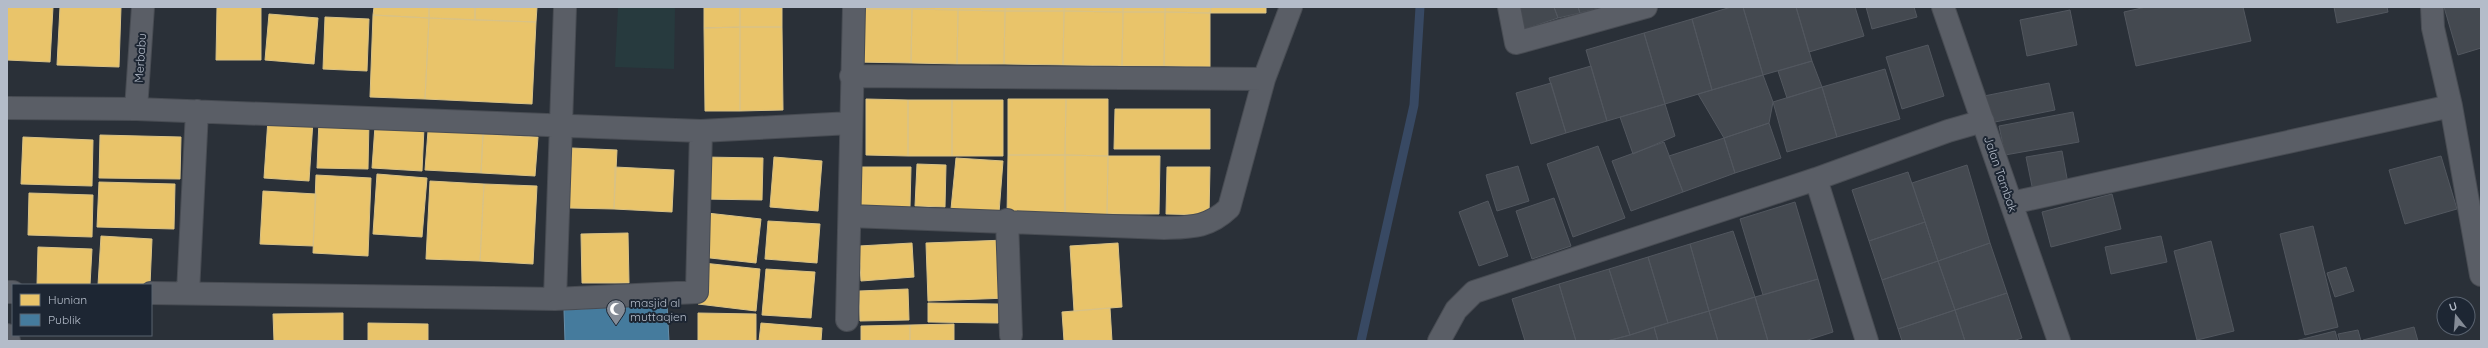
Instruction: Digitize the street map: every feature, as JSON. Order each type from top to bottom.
[{"type":"street","name":"Merbabu","points":[[136,109],[143,7]]},
{"type":"street","points":[[555,299],[565,7]]},
{"type":"street","points":[[847,320],[850,216],[851,76],[854,7]]},
{"type":"street","points":[[850,216],[1007,220],[1164,228],[1205,225],[1217,219],[1229,208],[1264,78],[1291,7]]},
{"type":"street","points":[[1509,7],[1516,43],[1646,7]]},
{"type":"street","name":"Jalan Tambak","points":[[1943,7],[2060,341]]},
{"type":"street","points":[[2432,7],[2433,28],[2451,106],[2481,275]]},
{"type":"street","points":[[851,76],[1264,78]]},
{"type":"street","points":[[2011,203],[2451,106]]},
{"type":"street","points":[[7,113],[136,109],[701,131],[851,123]]},
{"type":"street","points":[[188,293],[197,112]]},
{"type":"street","points":[[1439,341],[1456,310],[1474,292],[1816,179],[1948,131],[1983,121]]},
{"type":"street","points":[[152,293],[555,299],[696,292],[701,131]]},
{"type":"street","points":[[1816,179],[1867,341]]},
{"type":"street","points":[[1007,220],[1011,335]]},
{"type":"street","points":[[7,335],[9,341]]},
{"type":"green space","points":[[618,7],[675,7],[674,69],[615,67]]},
{"type":"building: Hunian","points":[[7,7],[53,7],[50,62],[7,60]]},
{"type":"building: Hunian","points":[[60,7],[121,7],[119,67],[57,65]]},
{"type":"building: Hunian","points":[[217,7],[261,7],[261,60],[216,60]]},
{"type":"building: Hunian","points":[[374,7],[429,7],[429,18],[373,15]]},
{"type":"building: Hunian","points":[[429,7],[475,7],[475,20],[429,18]]},
{"type":"building: Hunian","points":[[475,7],[537,7],[536,22],[475,20]]},
{"type":"building: Hunian","points":[[704,7],[740,7],[740,27],[704,28]]},
{"type":"building: Hunian","points":[[740,7],[782,7],[782,27],[740,27]]},
{"type":"building: Hunian","points":[[856,7],[912,7],[912,9],[856,9]]},
{"type":"building: Hunian","points":[[912,7],[958,7],[958,10],[912,9]]},
{"type":"building: Hunian","points":[[958,7],[1005,7],[1005,11],[958,10]]},
{"type":"building: Hunian","points":[[1005,7],[1064,7],[1064,11],[1005,11]]},
{"type":"building: Hunian","points":[[1064,7],[1123,7],[1123,12],[1064,11]]},
{"type":"building: Hunian","points":[[1123,7],[1165,7],[1165,12],[1123,12]]},
{"type":"building: Hunian","points":[[1165,7],[1211,7],[1210,13],[1165,12]]},
{"type":"building: Hunian","points":[[1211,7],[1266,7],[1266,13],[1210,13]]},
{"type":"building: Hunian","points":[[856,9],[912,9],[911,63],[855,62]]},
{"type":"building: Hunian","points":[[912,9],[958,10],[957,64],[911,63]]},
{"type":"building: Hunian","points":[[958,10],[1005,11],[1004,64],[957,64]]},
{"type":"building: Hunian","points":[[1005,11],[1064,11],[1063,65],[1004,64]]},
{"type":"building: Hunian","points":[[1064,11],[1123,12],[1122,66],[1063,65]]},
{"type":"building: Hunian","points":[[1123,12],[1165,12],[1164,66],[1122,66]]},
{"type":"building: Hunian","points":[[1165,12],[1210,13],[1210,67],[1164,66]]},
{"type":"building: Hunian","points":[[269,14],[318,18],[314,64],[265,60]]},
{"type":"building: Hunian","points":[[373,15],[429,18],[425,99],[370,97]]},
{"type":"building: Hunian","points":[[325,17],[369,19],[367,71],[323,69]]},
{"type":"building: Hunian","points":[[429,18],[536,22],[532,104],[425,99]]},
{"type":"building: Hunian","points":[[740,27],[782,27],[783,110],[740,111]]},
{"type":"building: Hunian","points":[[740,27],[740,111],[705,111],[704,28]]},
{"type":"building: Hunian","points":[[866,99],[908,100],[908,156],[866,155]]},
{"type":"building: Hunian","points":[[1008,99],[1066,99],[1065,155],[1008,155]]},
{"type":"building: Hunian","points":[[1066,99],[1108,99],[1108,156],[1065,155]]},
{"type":"building: Hunian","points":[[908,100],[952,100],[952,156],[908,156]]},
{"type":"building: Hunian","points":[[952,100],[1003,100],[1003,156],[952,156]]},
{"type":"building: Hunian","points":[[1115,109],[1210,109],[1210,149],[1114,149]]},
{"type":"building: Hunian","points":[[268,119],[313,121],[309,181],[264,178]]},
{"type":"building: Hunian","points":[[319,120],[369,121],[368,169],[317,168]]},
{"type":"building: Hunian","points":[[375,126],[424,128],[422,171],[372,168]]},
{"type":"building: Hunian","points":[[428,131],[483,134],[481,173],[425,170]]},
{"type":"building: Hunian","points":[[483,134],[538,137],[535,176],[481,173]]},
{"type":"building: Hunian","points":[[100,135],[181,137],[180,179],[99,178]]},
{"type":"building: Hunian","points":[[23,137],[93,140],[92,186],[21,184]]},
{"type":"building: Hunian","points":[[572,148],[617,150],[614,209],[569,208]]},
{"type":"building: Hunian","points":[[1008,155],[1065,155],[1065,215],[1007,215]]},
{"type":"building: Hunian","points":[[1065,155],[1108,156],[1107,215],[1065,215]]},
{"type":"building: Hunian","points":[[1108,156],[1160,156],[1159,214],[1107,214]]},
{"type":"building: Hunian","points":[[703,157],[763,158],[762,200],[702,199]]},
{"type":"building: Hunian","points":[[774,157],[822,161],[818,211],[770,207]]},
{"type":"building: Hunian","points":[[956,158],[1003,161],[999,213],[951,209]]},
{"type":"building: Hunian","points":[[917,164],[946,165],[945,207],[915,206]]},
{"type":"building: Hunian","points":[[615,167],[674,170],[672,212],[614,209]]},
{"type":"building: Hunian","points":[[858,167],[911,167],[910,207],[858,206]]},
{"type":"building: Hunian","points":[[1167,167],[1210,167],[1209,215],[1166,214]]},
{"type":"building: Hunian","points":[[377,174],[427,178],[422,237],[373,234]]},
{"type":"building: Hunian","points":[[316,175],[371,178],[368,256],[313,253]]},
{"type":"building: Hunian","points":[[430,181],[484,184],[480,261],[426,259]]},
{"type":"building: Hunian","points":[[99,182],[175,184],[174,229],[97,227]]},
{"type":"building: Hunian","points":[[484,184],[537,186],[533,264],[480,261]]},
{"type":"building: Hunian","points":[[263,191],[316,194],[313,246],[260,244]]},
{"type":"building: Hunian","points":[[29,193],[93,195],[92,237],[28,235]]},
{"type":"building: Hunian","points":[[707,213],[761,219],[756,263],[701,257]]},
{"type":"building: Hunian","points":[[768,221],[820,224],[817,263],[765,259]]},
{"type":"building: Hunian","points":[[628,233],[629,283],[582,283],[581,234]]},
{"type":"building: Hunian","points":[[101,236],[152,239],[150,284],[98,284]]},
{"type":"building: Hunian","points":[[1006,240],[1008,298],[928,301],[926,243]]},
{"type":"building: Hunian","points":[[912,243],[914,277],[861,281],[859,246]]},
{"type":"building: Hunian","points":[[1118,243],[1122,307],[1074,311],[1070,246]]},
{"type":"building: Hunian","points":[[38,247],[92,249],[90,284],[37,284]]},
{"type":"building: Hunian","points":[[703,263],[760,269],[756,311],[698,304]]},
{"type":"building: Hunian","points":[[766,269],[815,272],[811,318],[762,315]]},
{"type":"building: Hunian","points":[[908,289],[909,320],[860,321],[859,291]]},
{"type":"building: Hunian","points":[[928,303],[998,304],[998,323],[928,322]]},
{"type":"building: Hunian","points":[[1110,308],[1112,341],[1064,341],[1062,312]]},
{"type":"building: Hunian","points":[[343,313],[343,341],[274,341],[273,314]]},
{"type":"building: Hunian","points":[[698,313],[756,314],[756,341],[698,341]]},
{"type":"building: Hunian","points":[[368,323],[428,324],[428,341],[368,341]]},
{"type":"building: Hunian","points":[[761,323],[822,328],[821,341],[759,341]]},
{"type":"building: Hunian","points":[[954,324],[954,341],[910,341],[910,325]]},
{"type":"building: Hunian","points":[[910,325],[910,341],[861,341],[861,326]]},
{"type":"building: Publik","name":"masjid al muttaqien","points":[[667,304],[669,341],[565,341],[564,310]]},
{"type":"building: Lainnya","points":[[1517,7],[1554,7],[1558,18],[1525,29]]},
{"type":"building: Lainnya","points":[[1554,7],[1578,7],[1580,13],[1558,18]]},
{"type":"building: Lainnya","points":[[1578,7],[1603,7],[1580,13]]},
{"type":"building: Lainnya","points":[[1731,7],[1743,7],[1763,75],[1712,90],[1692,19]]},
{"type":"building: Lainnya","points":[[1743,7],[1796,7],[1812,61],[1763,75]]},
{"type":"building: Lainnya","points":[[1796,7],[1855,7],[1864,36],[1809,52]]},
{"type":"building: Lainnya","points":[[1866,7],[1914,7],[1917,17],[1872,29]]},
{"type":"building: Lainnya","points":[[2146,7],[2243,7],[2251,41],[2136,66],[2124,12]]},
{"type":"building: Lainnya","points":[[2334,7],[2387,7],[2388,12],[2337,23]]},
{"type":"building: Lainnya","points":[[2444,7],[2481,7],[2481,48],[2458,55]]},
{"type":"building: Lainnya","points":[[2070,10],[2077,45],[2027,56],[2020,20]]},
{"type":"building: Lainnya","points":[[1692,19],[1712,90],[1665,104],[1644,33]]},
{"type":"building: Lainnya","points":[[1644,33],[1665,104],[1607,121],[1586,50]]},
{"type":"building: Lainnya","points":[[1928,45],[1944,96],[1902,109],[1886,57]]},
{"type":"building: Lainnya","points":[[1812,61],[1822,87],[1787,98],[1778,71]]},
{"type":"building: Lainnya","points":[[1591,66],[1607,121],[1566,133],[1549,78]]},
{"type":"building: Lainnya","points":[[1885,69],[1900,119],[1837,137],[1822,87]]},
{"type":"building: Lainnya","points":[[1763,75],[1773,102],[1769,123],[1724,138],[1698,94]]},
{"type":"building: Lainnya","points":[[1551,83],[1566,133],[1531,144],[1516,93]]},
{"type":"building: Lainnya","points":[[2049,83],[2055,110],[1990,123],[1984,96]]},
{"type":"building: Lainnya","points":[[1822,87],[1837,137],[1787,152],[1773,102]]},
{"type":"building: Lainnya","points":[[1665,104],[1675,136],[1633,154],[1620,117]]},
{"type":"building: Lainnya","points":[[2073,112],[2079,142],[2005,155],[1999,126]]},
{"type":"building: Lainnya","points":[[1769,123],[1781,158],[1735,173],[1724,138]]},
{"type":"building: Lainnya","points":[[1724,138],[1735,173],[1683,192],[1669,156]]},
{"type":"building: Lainnya","points":[[1664,142],[1683,192],[1631,211],[1612,161]]},
{"type":"building: Lainnya","points":[[1598,146],[1625,218],[1573,237],[1547,164]]},
{"type":"building: Lainnya","points":[[2062,151],[2069,189],[2034,196],[2026,157]]},
{"type":"building: Lainnya","points":[[2441,156],[2457,209],[2405,224],[2389,170]]},
{"type":"building: Lainnya","points":[[1967,165],[1990,243],[1938,261],[1912,183]]},
{"type":"building: Lainnya","points":[[1518,166],[1529,201],[1497,211],[1486,175]]},
{"type":"building: Lainnya","points":[[1908,172],[1925,222],[1869,241],[1852,190]]},
{"type":"building: Lainnya","points":[[2112,194],[2121,229],[2051,247],[2042,212]]},
{"type":"building: Lainnya","points":[[1554,198],[1571,246],[1532,259],[1516,211]]},
{"type":"building: Lainnya","points":[[1488,201],[1508,256],[1479,266],[1459,212]]},
{"type":"building: Lainnya","points":[[1795,202],[1818,279],[1763,295],[1740,219]]},
{"type":"building: Lainnya","points":[[1925,222],[1938,261],[1882,280],[1869,241]]},
{"type":"building: Lainnya","points":[[2313,226],[2338,327],[2305,335],[2280,234]]},
{"type":"building: Lainnya","points":[[1733,231],[1755,297],[1709,311],[1690,244]]},
{"type":"building: Lainnya","points":[[2161,236],[2167,262],[2111,274],[2105,247]]},
{"type":"building: Lainnya","points":[[2211,241],[2234,331],[2197,340],[2174,251]]},
{"type":"building: Lainnya","points":[[1990,243],[2007,293],[1955,310],[1938,261]]},
{"type":"building: Lainnya","points":[[1690,244],[1709,311],[1668,323],[1648,257]]},
{"type":"building: Lainnya","points":[[1648,257],[1668,323],[1630,335],[1609,269]]},
{"type":"building: Lainnya","points":[[1938,261],[1955,310],[1898,329],[1882,280]]},
{"type":"building: Lainnya","points":[[2346,267],[2354,291],[2335,297],[2327,273]]},
{"type":"building: Lainnya","points":[[1609,269],[1630,335],[1607,341],[1576,341],[1559,284]]},
{"type":"building: Lainnya","points":[[1818,279],[1833,332],[1805,341],[1768,341],[1755,297]]},
{"type":"building: Lainnya","points":[[1559,284],[1576,341],[1525,341],[1512,299]]},
{"type":"building: Lainnya","points":[[2007,293],[2022,338],[2013,341],[1965,341],[1955,310]]},
{"type":"building: Lainnya","points":[[1755,297],[1768,341],[1718,341],[1709,311]]},
{"type":"building: Lainnya","points":[[1955,310],[1965,341],[1902,341],[1898,329]]},
{"type":"building: Lainnya","points":[[1709,311],[1718,341],[1658,341],[1654,327]]},
{"type":"building: Lainnya","points":[[1654,327],[1658,341],[1607,341],[1630,335]]},
{"type":"building: Lainnya","points":[[2414,327],[2418,341],[2363,340]]},
{"type":"building: Lainnya","points":[[2358,330],[2361,341],[2340,341],[2338,334]]},
{"type":"building: Lainnya","points":[[2335,331],[2338,341],[2295,341]]},
{"type":"waterway","points":[[1361,341],[1414,105],[1420,7]]},
{"type":"place","name":"masjid al muttaqien","points":[[616,326]]}]
